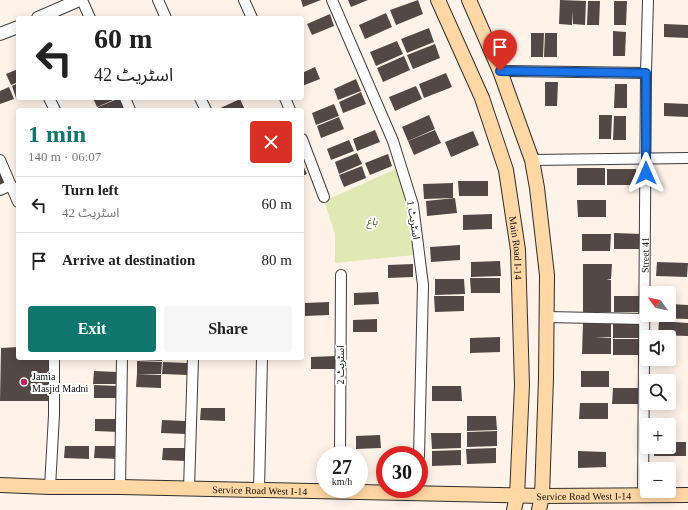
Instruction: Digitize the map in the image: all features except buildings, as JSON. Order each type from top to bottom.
[{"type":"main road","name":"Main Road I-14","points":[[438,0],[482,98],[506,170],[518,258],[522,385],[514,510]]},
{"type":"main road","points":[[469,0],[500,71],[532,160],[537,188],[547,275],[546,378],[542,496],[539,510]]},
{"type":"main road","name":"Service Road West I-14","points":[[0,485],[316,491]]},
{"type":"main road","name":"Service Road West I-14","points":[[428,492],[516,496],[640,495]]},
{"type":"main road","name":"Service Road West I-14","points":[[676,495],[688,495]]},
{"type":"street","points":[[43,16],[80,0],[89,16]]},
{"type":"street","points":[[158,0],[165,16]]},
{"type":"street","points":[[244,0],[251,16]]},
{"type":"street","name":"اسٹریٹ 1","points":[[332,0],[393,141],[413,205],[423,285],[419,446]]},
{"type":"street","name":"Street 41","points":[[645,286],[646,73],[648,0]]},
{"type":"street","points":[[0,34],[16,28]]},
{"type":"street","points":[[500,71],[646,73]]},
{"type":"street","points":[[304,144],[324,197]]},
{"type":"street","points":[[532,160],[688,158]]},
{"type":"street","points":[[0,160],[16,197]]},
{"type":"street","points":[[0,190],[11,185]]},
{"type":"street","name":"اسٹریٹ 2","points":[[340,446],[341,275]]},
{"type":"street","points":[[547,317],[640,319]]},
{"type":"street","name":"Street 41","points":[[643,462],[645,322]]},
{"type":"street","points":[[50,487],[54,415],[54,360]]},
{"type":"street","points":[[120,487],[122,360]]},
{"type":"street","points":[[190,489],[193,360]]},
{"type":"street","points":[[259,490],[262,360]]},
{"type":"green space","name":"باغ","points":[[398,168],[408,205],[414,255],[335,263],[335,234],[324,201]]},
{"type":"place","name":"Jamia Masjid Madni","points":[[24,382]]},
{"type":"route","points":[[500,71],[646,73],[646,173]]}]
